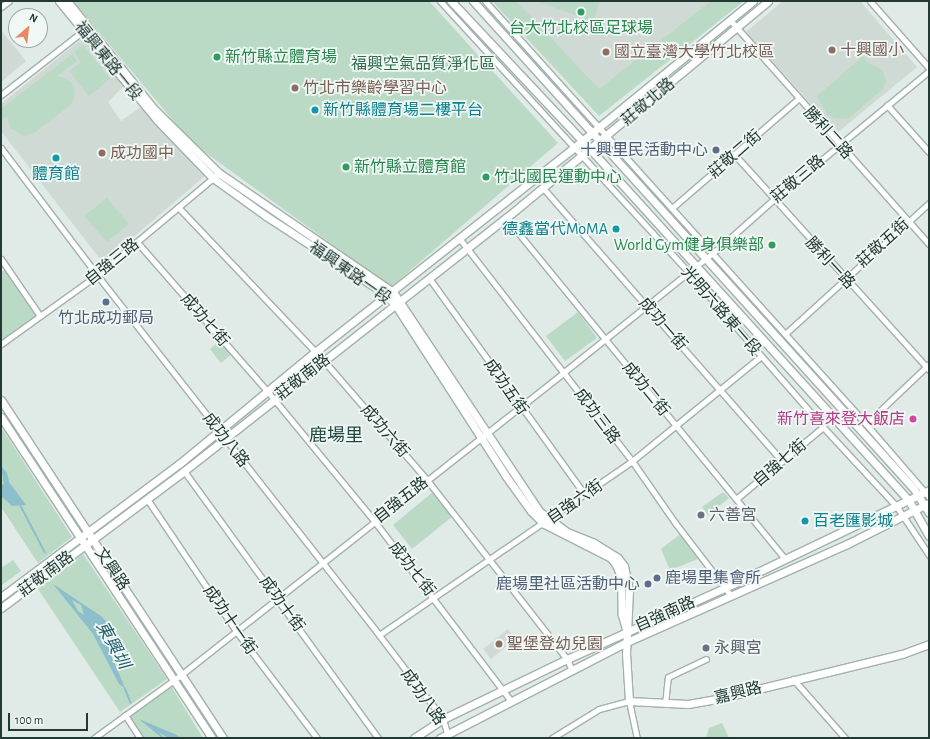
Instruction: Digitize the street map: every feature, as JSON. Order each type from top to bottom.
[{"type":"street","points":[[1,6],[9,1]]},
{"type":"street","name":"福興東路一段","points":[[59,1],[157,120],[213,178],[391,294]]},
{"type":"street","name":"福興東路一段","points":[[67,1],[153,108],[219,173],[391,294],[484,435],[546,522],[608,551],[624,566],[629,590],[627,631],[629,701]]},
{"type":"street","name":"光明六路東一段","points":[[440,1],[688,272],[760,357],[897,506],[929,555]]},
{"type":"street","points":[[445,1],[447,9]]},
{"type":"street","name":"光明六路東一段","points":[[451,1],[583,140],[695,266],[909,501],[929,536]]},
{"type":"street","name":"光明六路東一段","points":[[473,1],[593,132],[705,258],[926,494]]},
{"type":"street","name":"光明六路東一段","points":[[485,1],[866,424],[926,494],[929,513]]},
{"type":"street","name":"莊敬北路","points":[[593,132],[753,1]]},
{"type":"street","name":"莊敬北路","points":[[601,141],[768,1]]},
{"type":"street","points":[[870,1],[929,70]]},
{"type":"street","name":"勝利二路","points":[[730,20],[798,99],[929,244]]},
{"type":"street","points":[[1,95],[84,30]]},
{"type":"street","name":"莊敬三路","points":[[705,258],[929,70]]},
{"type":"street","name":"莊敬二街","points":[[672,208],[798,99]]},
{"type":"street","points":[[887,105],[929,152]]},
{"type":"street","name":"莊敬南路","points":[[1,597],[220,432],[315,352],[391,294],[593,132]]},
{"type":"street","name":"莊敬南路","points":[[1,608],[184,471],[397,302],[506,218],[601,141]]},
{"type":"street","name":"成功八路","points":[[1,148],[97,275],[443,719],[447,734]]},
{"type":"street","name":"勝利一路","points":[[734,154],[773,200],[844,278],[928,367]]},
{"type":"street","name":"自強三路","points":[[1,344],[97,275],[219,173]]},
{"type":"street","name":"成功一街","points":[[543,188],[782,461]]},
{"type":"street","name":"莊敬五街","points":[[785,334],[844,278],[929,203]]},
{"type":"street","name":"成功六街","points":[[178,207],[324,361],[427,480],[567,659],[572,671]]},
{"type":"street","name":"成功二街","points":[[506,218],[785,560]]},
{"type":"street","name":"成功三路","points":[[459,238],[564,372],[632,462],[676,524],[726,587],[731,596]]},
{"type":"street","name":"成功七街","points":[[137,242],[268,392],[375,522],[435,598],[510,700]]},
{"type":"street","name":"自強五路","points":[[94,738],[182,674],[564,372],[705,258]]},
{"type":"street","points":[[1,259],[40,316]]},
{"type":"street","name":"成功五街","points":[[429,278],[519,407],[585,495]]},
{"type":"street","name":"自強六街","points":[[379,635],[632,462],[677,427],[760,357]]},
{"type":"street","points":[[866,424],[928,367]]},
{"type":"street","name":"文興路","points":[[1,400],[223,738]]},
{"type":"street","name":"文興路","points":[[1,418],[79,538],[175,678],[212,738]]},
{"type":"street","name":"自強七街","points":[[736,499],[823,427]]},
{"type":"street","name":"成功十街","points":[[184,471],[278,598],[378,738]]},
{"type":"street","name":"自強南路","points":[[414,738],[443,719],[567,659],[785,560],[897,506],[926,494]]},
{"type":"street","name":"成功十一街","points":[[147,499],[236,631],[317,738]]},
{"type":"street","name":"自強南路","points":[[440,738],[510,700],[572,671],[627,642],[731,596],[927,504]]},
{"type":"street","name":"嘉興路","points":[[552,738],[599,709],[629,701],[688,704],[717,699],[793,679],[902,654],[929,644]]},
{"type":"street","points":[[665,704],[668,677],[706,659]]},
{"type":"street","points":[[793,679],[845,738]]},
{"type":"street","points":[[629,701],[636,738]]},
{"type":"street","points":[[125,715],[140,738]]},
{"type":"shaded area","name":"國立臺灣大學竹北校區","points":[[501,1],[726,1],[598,103]]},
{"type":"shaded area","name":"十興國小","points":[[783,1],[860,1],[917,67],[837,133],[746,32]]},
{"type":"shaded area","points":[[1,30],[8,39],[8,48],[16,48],[26,61],[1,82]]},
{"type":"shaded area","name":"成功國中","points":[[84,37],[124,86],[108,102],[121,121],[142,106],[205,176],[103,263],[1,131],[1,104]]},
{"type":"shaded area","name":"聖堡登幼兒園","points":[[508,629],[515,639],[491,659],[483,649]]},
{"type":"green space","name":"福興空氣品質淨化區","points":[[73,1],[429,1],[558,143],[391,287],[191,142]]},
{"type":"green space","points":[[492,1],[516,1],[599,89],[711,1],[744,1],[599,116]]},
{"type":"green space","name":"台大竹北校區足球場","points":[[537,1],[600,1],[593,22]]},
{"type":"green space","points":[[83,45],[110,79],[89,96],[69,71],[81,62],[74,52]]},
{"type":"green space","points":[[72,54],[77,61],[57,76],[65,78],[72,83],[75,91],[73,101],[68,107],[34,133],[24,136],[10,128],[7,116],[1,121],[1,109]]},
{"type":"green space","points":[[863,56],[867,62],[883,70],[886,81],[884,88],[848,119],[834,118],[828,115],[817,96]]},
{"type":"green space","points":[[107,198],[129,224],[107,242],[84,216]]},
{"type":"green space","points":[[7,269],[40,316],[1,344],[1,272]]},
{"type":"green space","points":[[578,312],[597,338],[565,361],[546,336]]},
{"type":"green space","points":[[221,340],[232,354],[221,363],[210,349]]},
{"type":"green space","points":[[1,427],[72,537],[38,563],[1,507]]},
{"type":"green space","points":[[433,492],[453,516],[412,549],[393,525]]},
{"type":"green space","points":[[723,492],[729,498],[708,515],[702,507]]},
{"type":"green space","points":[[683,532],[703,557],[670,570],[661,549]]},
{"type":"green space","points":[[83,554],[167,679],[120,712],[38,589]]},
{"type":"green space","points":[[13,560],[21,571],[2,585],[1,568]]},
{"type":"green space","points":[[171,686],[203,738],[142,738],[129,718]]},
{"type":"green space","points":[[722,723],[729,738],[706,738],[709,728]]},
{"type":"water","points":[[1,466],[7,473],[9,482],[26,505],[12,506],[1,496],[1,485],[4,484]]},
{"type":"water","points":[[53,584],[101,616],[107,622],[112,657],[125,688],[119,684],[93,634]],"holes":[[[72,600],[81,605],[84,615],[78,611]]]},
{"type":"water","points":[[139,719],[181,738],[169,738],[158,732],[164,738],[162,738]]},
{"type":"waterway","name":"東興圳","points":[[21,506],[45,552]]},
{"type":"waterway","name":"東興圳","points":[[125,688],[131,703]]},
{"type":"place","name":"台大竹北校區足球場","points":[[581,12]]},
{"type":"place","name":"十興國小","points":[[832,50]]},
{"type":"place","name":"國立臺灣大學竹北校區","points":[[606,52]]},
{"type":"place","name":"新竹縣立體育場","points":[[217,57]]},
{"type":"place","name":"竹北市樂齡學習中心","points":[[295,88]]},
{"type":"place","name":"新竹縣體育場二樓平台","points":[[315,110]]},
{"type":"place","name":"十興里民活動中心","points":[[716,150]]},
{"type":"place","name":"成功國中","points":[[102,153]]},
{"type":"place","name":"體育館","points":[[56,158]]},
{"type":"place","name":"新竹縣立體育館","points":[[346,167]]},
{"type":"place","name":"竹北國民運動中心","points":[[486,177]]},
{"type":"place","name":"德鑫當代MoMA","points":[[616,229]]},
{"type":"place","name":"World Gym健身俱樂部","points":[[772,245]]},
{"type":"place","name":"竹北成功郵局","points":[[106,302]]},
{"type":"place","name":"新竹喜來登大飯店","points":[[913,419]]},
{"type":"place","name":"六善宮","points":[[701,515]]},
{"type":"place","name":"百老匯影城","points":[[805,521]]},
{"type":"place","name":"鹿場里集會所","points":[[657,578]]},
{"type":"place","name":"鹿場里社區活動中心","points":[[648,584]]},
{"type":"place","name":"聖堡登幼兒園","points":[[499,644]]},
{"type":"place","name":"永興宮","points":[[706,648]]},
{"type":"district","name":"鹿場里","points":[[336,436]]}]
